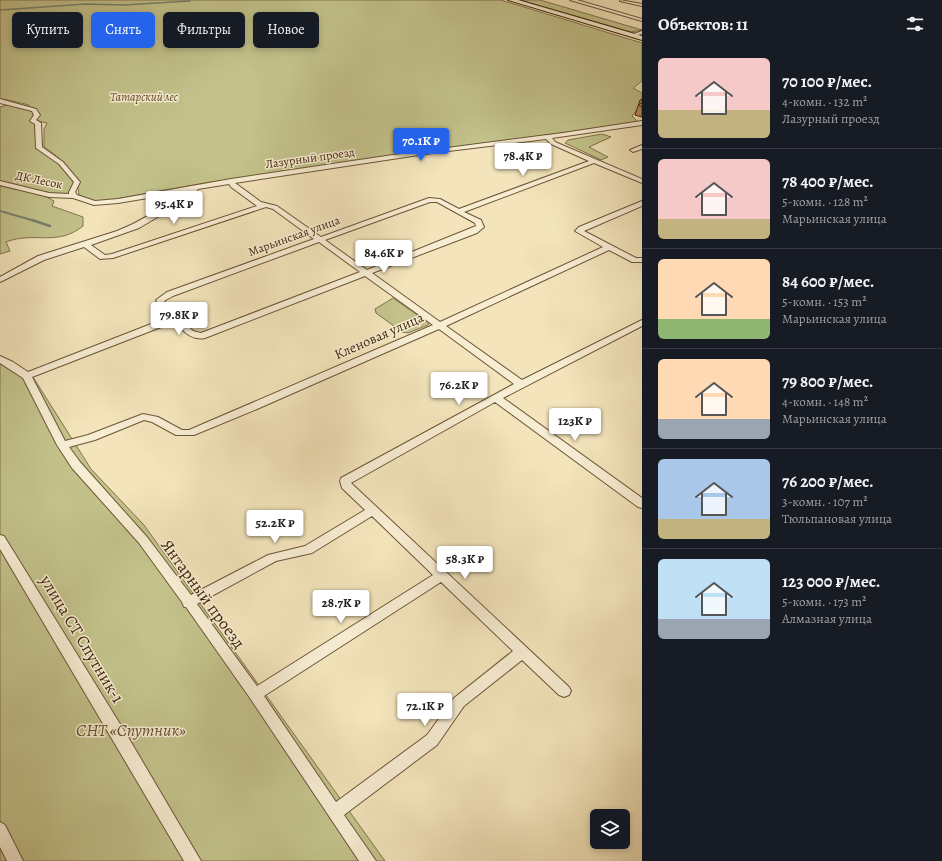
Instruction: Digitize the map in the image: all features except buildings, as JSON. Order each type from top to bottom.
[{"type":"main road","points":[[511,0],[642,38]]},
{"type":"street","points":[[572,0],[642,20]]},
{"type":"street","points":[[622,0],[642,6]]},
{"type":"street","points":[[633,35],[642,32]]},
{"type":"street","name":"ДК Лесок","points":[[0,101],[34,110],[37,115],[34,121],[38,123],[39,148],[61,163],[76,182],[72,192],[74,196]]},
{"type":"street","name":"Лазурный проезд","points":[[196,188],[231,181],[434,151],[548,138],[642,123]]},
{"type":"street","points":[[548,138],[553,143],[642,181]]},
{"type":"street","points":[[633,150],[642,147]]},
{"type":"street","points":[[459,211],[594,161]]},
{"type":"street","points":[[231,181],[232,186],[263,206]]},
{"type":"street","name":"ДК Лесок","points":[[0,183],[49,195],[74,196],[94,203],[118,201],[196,188]]},
{"type":"street","points":[[0,280],[40,258],[136,226],[191,195],[196,188]]},
{"type":"street","name":"Марьинская улица","points":[[429,200],[438,200],[459,211],[478,222],[480,226],[474,231],[202,336],[195,336],[190,333],[162,305],[160,300],[164,297],[429,200]]},
{"type":"street","points":[[642,203],[579,231],[635,260],[642,260]]},
{"type":"street","points":[[85,244],[103,257],[113,256],[263,206],[275,207],[521,384]]},
{"type":"street","name":"Кленовая улица","points":[[62,445],[91,438],[143,417],[155,419],[180,433],[190,433],[299,387],[438,325],[457,319],[609,247]]},
{"type":"street","points":[[27,376],[175,318]]},
{"type":"street","points":[[564,691],[346,485],[345,481],[521,384],[642,323]]},
{"type":"street","name":"Янтарный проезд","points":[[0,359],[27,376],[62,445],[76,465],[143,540],[255,694],[334,813],[368,861]]},
{"type":"street","points":[[496,398],[642,504]]},
{"type":"street","points":[[188,603],[272,558],[284,553],[297,553],[308,550],[374,510]]},
{"type":"street","name":"улица СТ Спутник-1","points":[[0,539],[193,861]]},
{"type":"street","points":[[255,694],[442,575]]},
{"type":"street","points":[[334,813],[432,740],[459,702],[522,652]]},
{"type":"street","points":[[0,830],[15,861]]},
{"type":"green space","name":"Татарский лес","points":[[0,0],[501,0],[642,43],[642,81],[633,88],[642,93],[642,103],[632,116],[637,121],[632,123],[205,183],[104,201],[90,201],[79,195],[75,179],[68,167],[57,156],[44,147],[44,129],[47,123],[38,121],[34,114],[31,122],[35,123],[38,149],[60,164],[74,182],[70,193],[65,196],[0,182],[0,107],[11,104],[31,109],[29,105],[4,99],[0,100]]},
{"type":"green space","points":[[520,0],[540,0],[642,30],[631,32]]},
{"type":"green space","points":[[602,134],[611,137],[589,147],[608,157],[601,160],[565,143],[568,140]]},
{"type":"green space","points":[[0,186],[43,195],[54,201],[52,206],[83,217],[83,226],[64,236],[16,239],[6,242],[10,251],[0,254]]},
{"type":"green space","points":[[393,298],[429,323],[428,325],[408,333],[402,332],[376,313],[375,309]]},
{"type":"green space","name":"СНТ «Спутник»","points":[[0,358],[9,361],[33,377],[91,469],[144,525],[385,861],[0,861]]},
{"type":"waterway","points":[[0,10],[86,4],[124,5],[190,1]]},
{"type":"waterway","points":[[0,211],[35,221]]},
{"type":"waterway","points":[[35,221],[50,226]]}]
